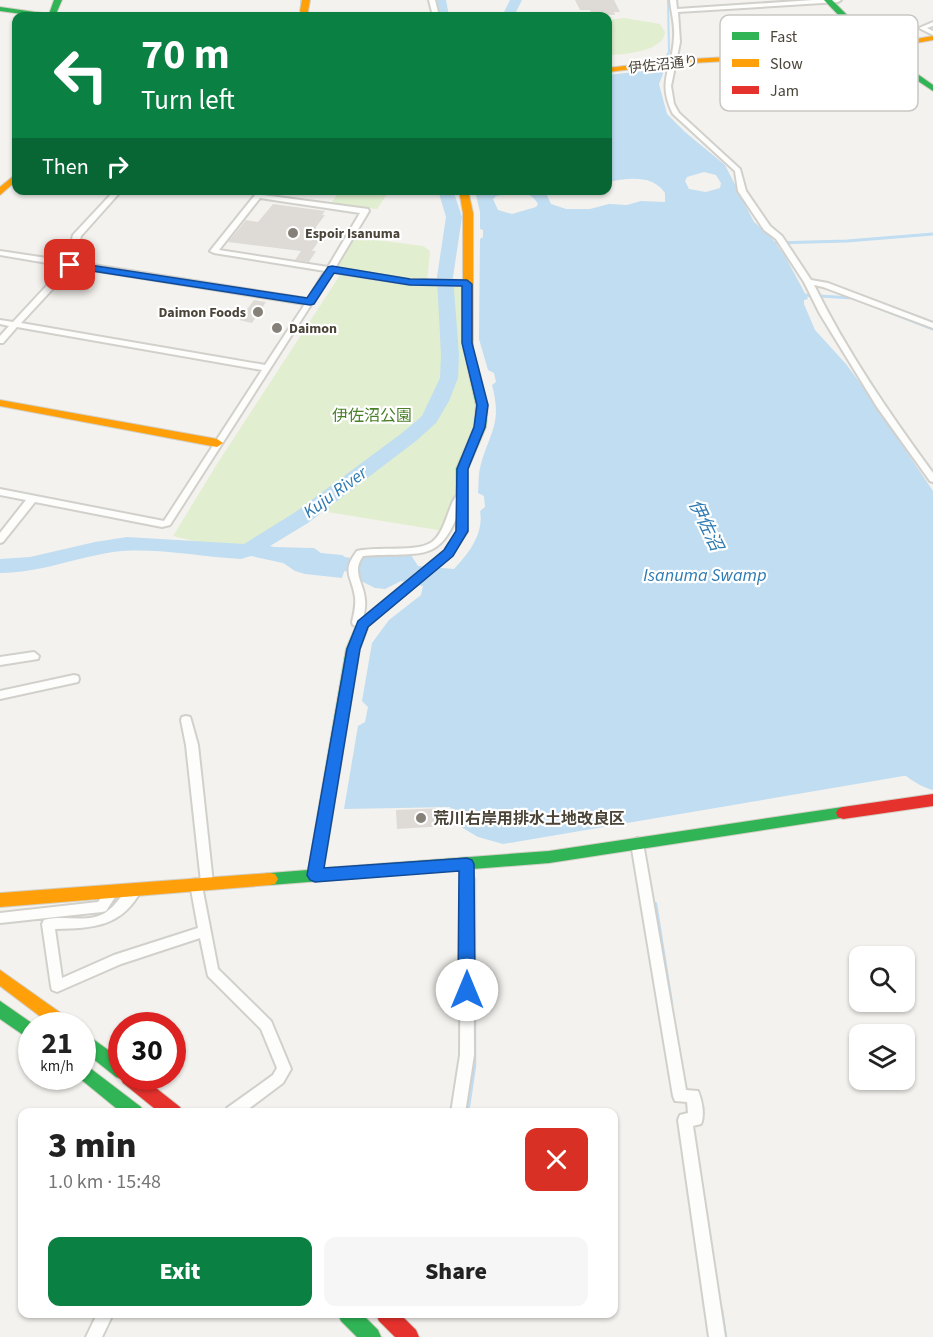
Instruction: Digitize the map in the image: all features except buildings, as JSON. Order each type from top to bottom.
[{"type":"main road","points":[[832,0],[845,15]]},
{"type":"main road","points":[[0,9],[21,12]]},
{"type":"main road","name":"伊佐沼通り","points":[[918,39],[933,36]]},
{"type":"main road","name":"伊佐沼通り","points":[[612,70],[720,59]]},
{"type":"main road","points":[[918,77],[931,86]]},
{"type":"main road","points":[[0,192],[12,181]]},
{"type":"main road","points":[[315,875],[353,649],[363,624],[448,553],[462,531],[462,469],[480,427],[482,405],[467,343],[460,284],[468,213],[464,195]]},
{"type":"main road","points":[[0,403],[217,442]]},
{"type":"main road","points":[[0,900],[549,857],[933,800]]},
{"type":"main road","points":[[0,976],[48,1012]]},
{"type":"main road","points":[[0,1009],[18,1022]]},
{"type":"main road","points":[[96,1050],[108,1060]]},
{"type":"main road","points":[[96,1081],[129,1108]]},
{"type":"main road","points":[[145,1090],[168,1108]]},
{"type":"main road","points":[[352,1318],[371,1337]]},
{"type":"main road","points":[[395,1318],[409,1337]]},
{"type":"street","points":[[673,0],[678,40],[666,87],[676,114],[738,170],[742,191],[767,228],[779,238],[808,282],[824,314],[881,407],[933,479]]},
{"type":"street","points":[[674,10],[832,0]]},
{"type":"street","points":[[933,24],[922,28],[933,36]]},
{"type":"street","points":[[0,341],[70,265],[77,235],[114,195]]},
{"type":"street","points":[[258,195],[214,251],[410,282],[460,284]]},
{"type":"street","points":[[0,492],[162,524],[167,523],[217,442],[332,269],[365,211],[272,195]]},
{"type":"street","points":[[0,254],[310,302]]},
{"type":"street","points":[[808,282],[825,285],[933,326]]},
{"type":"street","points":[[0,322],[267,368]]},
{"type":"street","points":[[363,624],[357,622],[360,606],[359,593],[351,576],[355,559],[360,553],[426,550],[436,546],[446,533],[463,482]]},
{"type":"street","points":[[0,540],[33,498]]},
{"type":"street","points":[[0,661],[34,656]]},
{"type":"street","points":[[0,695],[74,679]]},
{"type":"street","points":[[186,720],[195,767],[205,931],[212,972],[266,1025],[284,1069],[278,1079],[239,1108]]},
{"type":"street","points":[[637,843],[680,1096],[693,1096],[696,1119],[685,1120],[717,1337]]},
{"type":"street","points":[[459,1108],[467,1055],[467,864]]},
{"type":"street","points":[[136,889],[121,909],[104,921],[48,924],[57,986],[118,959],[205,931]]},
{"type":"street","points":[[0,918],[102,907],[113,891]]},
{"type":"street","points":[[94,1337],[103,1318]]},
{"type":"green space","points":[[624,18],[660,24],[665,32],[658,44],[651,48],[612,55],[612,20]]},
{"type":"green space","points":[[337,195],[386,195],[377,209],[331,203]]},
{"type":"green space","points":[[354,237],[423,246],[430,251],[427,282],[340,269],[336,265]]},
{"type":"green space","name":"伊佐沼公園","points":[[340,275],[423,285],[463,286],[479,402],[475,428],[444,531],[309,509],[270,535],[238,547],[227,549],[173,536]]},
{"type":"water","name":"Isanuma Swamp","points":[[660,69],[664,71],[659,84],[667,114],[725,165],[754,222],[769,234],[785,256],[808,299],[804,300],[804,304],[815,330],[846,364],[866,391],[933,491],[933,771],[503,844],[478,837],[456,824],[450,807],[344,809],[358,726],[365,722],[368,707],[362,701],[372,643],[389,620],[421,595],[423,586],[401,581],[385,589],[375,588],[359,580],[359,560],[366,556],[411,555],[418,566],[454,569],[474,543],[480,528],[480,511],[485,507],[484,496],[478,493],[479,475],[496,418],[492,385],[496,382],[494,373],[488,370],[479,339],[480,239],[483,237],[483,230],[480,229],[480,212],[476,195],[501,195],[493,199],[498,210],[512,214],[536,207],[538,204],[530,195],[547,195],[551,204],[566,209],[590,209],[609,204],[627,205],[641,201],[665,202],[665,193],[654,183],[647,180],[623,179],[612,181],[612,75]],"holes":[[[704,172],[716,175],[721,183],[720,188],[706,192],[689,189],[685,181],[687,177]]]},
{"type":"water","points":[[272,547],[314,548],[321,553],[342,555],[345,557],[343,566],[346,566],[342,578],[305,574],[295,571],[273,556],[262,556],[266,549]]},
{"type":"waterway","points":[[301,0],[301,12]]},
{"type":"waterway","points":[[439,0],[442,12]]},
{"type":"waterway","points":[[445,0],[447,12]]},
{"type":"waterway","points":[[510,12],[516,0]]},
{"type":"waterway","points":[[657,72],[669,52],[668,0]]},
{"type":"waterway","name":"Kuju River","points":[[251,549],[301,518],[409,437],[429,419],[440,401],[449,378],[450,355],[445,277],[454,217],[447,195]]},
{"type":"waterway","points":[[773,243],[847,241],[933,234]]},
{"type":"waterway","points":[[801,295],[853,298],[933,329]]},
{"type":"waterway","name":"Kuju River","points":[[0,566],[30,564],[127,544],[156,544],[241,552],[251,549]]},
{"type":"waterway","name":"Isanuma Swamp","points":[[251,549],[297,559],[380,568]]},
{"type":"waterway","name":"伊佐沼","points":[[899,755],[932,781]]},
{"type":"waterway","points":[[468,1108],[474,1066],[474,879]]},
{"type":"waterway","points":[[655,904],[671,1004]]},
{"type":"waterway","points":[[721,1310],[725,1337]]},
{"type":"traffic: fast","points":[[54,12],[58,0]]},
{"type":"traffic: fast","points":[[828,0],[843,15]]},
{"type":"traffic: fast","points":[[0,9],[21,12]]},
{"type":"traffic: fast","points":[[918,78],[933,89]]},
{"type":"traffic: fast","points":[[315,875],[353,649],[363,624],[448,553],[462,532],[462,469],[480,427],[482,405],[468,347]]},
{"type":"traffic: fast","points":[[270,879],[549,857],[843,813]]},
{"type":"traffic: fast","points":[[0,1009],[18,1022]]},
{"type":"traffic: fast","points":[[96,1050],[108,1060]]},
{"type":"traffic: fast","points":[[96,1081],[129,1108]]},
{"type":"traffic: fast","points":[[352,1318],[371,1337]]},
{"type":"traffic: slow","points":[[305,12],[306,0]]},
{"type":"traffic: slow","points":[[918,41],[933,38]]},
{"type":"traffic: slow","points":[[612,70],[720,59]]},
{"type":"traffic: slow","points":[[0,192],[12,181]]},
{"type":"traffic: slow","points":[[464,195],[468,213],[468,347]]},
{"type":"traffic: slow","points":[[0,403],[217,443]]},
{"type":"traffic: slow","points":[[0,900],[270,879]]},
{"type":"traffic: slow","points":[[0,977],[47,1012]]},
{"type":"traffic: jam","points":[[843,813],[933,800]]},
{"type":"traffic: jam","points":[[145,1090],[168,1108]]},
{"type":"traffic: jam","points":[[390,1318],[409,1337]]},
{"type":"place","name":"Espoir Isanuma","points":[[293,233]]},
{"type":"place","name":"Daimon Foods","points":[[258,312]]},
{"type":"place","name":"Daimon","points":[[277,328]]},
{"type":"place","name":"荒川右岸用排水土地改良区","points":[[421,818]]},
{"type":"route","points":[[70,265],[310,302],[332,269],[410,282],[467,284],[467,343],[482,405],[480,427],[462,469],[464,518],[462,531],[448,553],[363,624],[353,649],[315,875],[467,864],[467,990]]}]
